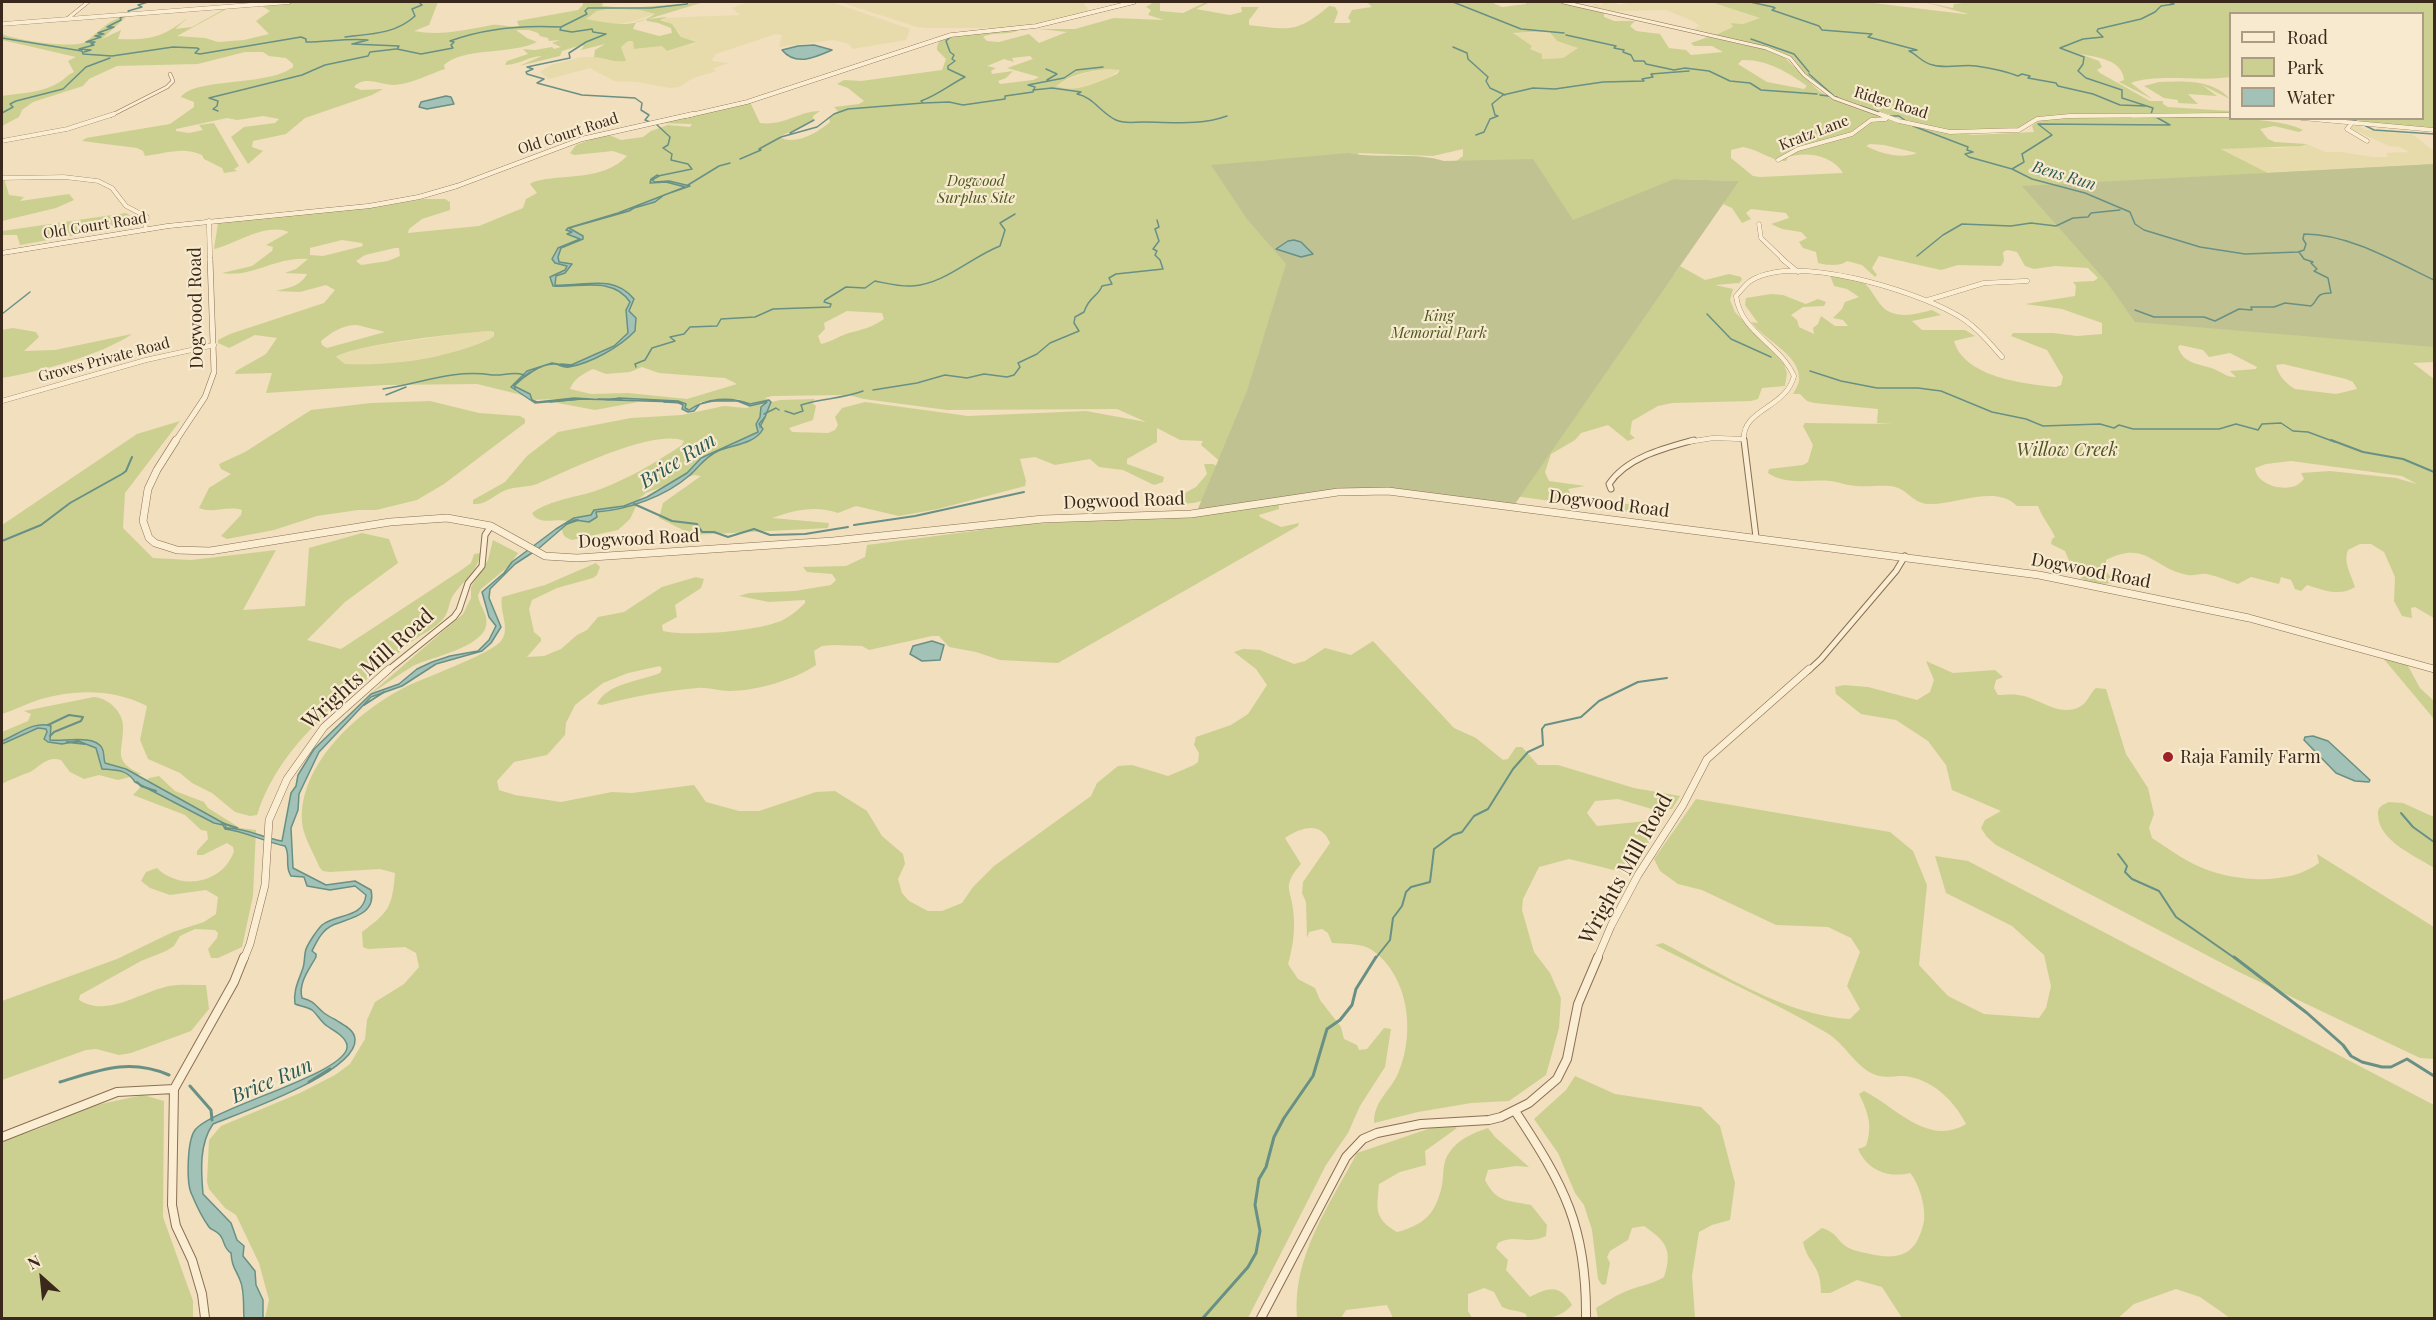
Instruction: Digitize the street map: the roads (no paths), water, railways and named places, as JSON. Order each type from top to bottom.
[{"type":"main road","name":"Old Court Road","points":[[2,253],[209,221],[369,206],[426,195],[458,186],[568,143],[786,91],[951,35],[1036,26],[1134,2]]},
{"type":"main road","points":[[697,114],[715,113]]},
{"type":"street","points":[[67,19],[88,2]]},
{"type":"street","points":[[2,24],[289,2]]},
{"type":"street","name":"Ridge Road","points":[[1563,2],[1766,48],[1790,58],[1804,75],[1832,97],[1893,119],[1945,131],[1970,133],[2019,130],[2026,129],[2034,120],[2058,117],[2229,115]]},
{"type":"street","points":[[2,141],[60,133],[99,121],[167,87],[173,81],[170,74]]},
{"type":"street","name":"Kratz Lane","points":[[1778,160],[1798,149],[1852,134],[1871,120],[1893,119]]},
{"type":"street","points":[[2321,120],[2434,130]]},
{"type":"street","points":[[2352,123],[2347,129],[2367,141]]},
{"type":"street","points":[[2,178],[75,177],[105,183],[126,206],[147,217],[145,230]]},
{"type":"street","name":"Dogwood Road","points":[[209,221],[214,372],[208,392],[157,470],[148,489],[143,521],[149,538],[155,543],[177,550],[210,551],[422,519],[462,519],[504,531],[533,550],[552,557],[577,558],[797,544],[1043,519],[1191,514],[1338,492],[1362,491],[1418,494],[2039,575],[2248,618],[2434,669]]},
{"type":"street","points":[[1759,224],[1757,231],[1761,240],[1798,272]]},
{"type":"street","points":[[1756,537],[1743,432],[1749,420],[1787,394],[1794,382],[1794,376],[1784,357],[1748,323],[1737,306],[1736,296],[1741,287],[1755,279],[1798,272],[1851,276],[1928,301],[1971,325],[2002,357]]},
{"type":"street","points":[[1928,301],[1984,283],[2027,281]]},
{"type":"street","name":"Groves Private Road","points":[[2,401],[146,360],[214,345]]},
{"type":"street","points":[[1611,489],[1609,483],[1613,476],[1638,460],[1696,440],[1743,439]]},
{"type":"street","name":"Wrights Mill Road","points":[[205,1318],[195,1271],[176,1226],[172,1205],[174,1089],[234,982],[250,944],[265,885],[269,820],[287,779],[324,727],[396,663],[454,617],[459,610],[468,583],[482,566],[485,535],[491,526]]},
{"type":"street","name":"Wrights Mill Road","points":[[1261,1318],[1346,1156],[1363,1139],[1377,1133],[1421,1124],[1489,1120],[1515,1111],[1545,1091],[1564,1068],[1578,1004],[1602,946],[1638,875],[1683,805],[1707,759],[1821,659],[1896,571],[1905,556]]},
{"type":"street","points":[[2,1137],[117,1092],[174,1089]]},
{"type":"street","points":[[1515,1111],[1550,1163],[1571,1207],[1585,1262],[1586,1318]]},
{"type":"water","points":[[814,45],[832,50],[813,58],[800,59],[793,58],[782,50],[798,46]]},
{"type":"water","points":[[446,96],[451,97],[454,104],[427,109],[419,107],[421,102]]},
{"type":"water","points":[[657,175],[659,176],[652,180],[655,182],[669,181],[690,186],[668,194],[685,187],[666,182],[650,183],[651,179]]},
{"type":"water","points":[[664,195],[655,202],[569,228],[583,236],[583,239],[561,248],[558,257],[559,262],[572,264],[565,273],[556,276],[555,285],[598,283],[617,286],[626,291],[634,299],[629,311],[636,318],[635,331],[621,343],[596,358],[569,367],[550,364],[538,368],[514,386],[530,394],[532,400],[537,402],[574,398],[601,400],[582,399],[535,403],[511,387],[527,371],[552,363],[569,366],[614,346],[628,333],[626,310],[630,302],[623,294],[605,286],[553,286],[550,277],[565,270],[567,266],[555,263],[552,259],[558,248],[580,239],[567,234],[572,232],[566,230],[568,228],[618,213]]},
{"type":"water","points":[[1294,240],[1301,242],[1313,254],[1301,257],[1276,249]]},
{"type":"water","points":[[619,398],[678,401],[686,404],[685,408],[689,410],[700,404],[694,411],[688,412],[682,409],[683,405],[677,402],[609,400]]},
{"type":"water","name":"Brice Run","points":[[735,400],[750,404],[769,400],[771,402],[765,417],[759,424],[763,429],[755,438],[713,453],[680,483],[646,501],[608,511],[596,512],[597,517],[589,522],[575,520],[567,524],[538,549],[515,564],[490,589],[489,598],[501,627],[491,643],[482,651],[436,664],[402,686],[371,697],[319,752],[299,794],[298,810],[291,828],[293,868],[326,885],[355,881],[371,890],[372,898],[366,910],[329,927],[320,936],[312,951],[316,957],[305,977],[301,992],[302,998],[313,1002],[326,1014],[348,1028],[355,1039],[351,1052],[338,1065],[295,1090],[213,1124],[208,1132],[202,1158],[203,1194],[231,1223],[237,1240],[244,1246],[243,1256],[255,1271],[256,1285],[263,1300],[263,1318],[244,1318],[243,1289],[233,1265],[231,1253],[220,1235],[206,1223],[190,1189],[188,1162],[192,1136],[195,1130],[207,1121],[306,1078],[343,1056],[347,1045],[344,1039],[312,1010],[295,1004],[295,994],[304,966],[306,949],[316,933],[328,921],[355,912],[364,903],[366,895],[355,886],[330,890],[307,886],[304,877],[291,876],[285,846],[225,829],[223,825],[214,823],[135,782],[124,772],[102,769],[96,748],[78,741],[62,744],[48,742],[44,739],[46,729],[38,728],[2,744],[2,741],[32,727],[51,726],[50,740],[85,740],[98,744],[103,750],[105,763],[126,769],[225,824],[226,828],[240,829],[282,841],[291,793],[296,786],[298,775],[314,749],[371,694],[399,684],[417,669],[432,662],[478,651],[489,640],[496,626],[489,617],[482,592],[504,573],[512,562],[574,518],[591,515],[594,510],[624,506],[647,497],[687,473],[701,458],[758,432],[756,424],[760,417],[761,407],[767,402],[750,406]]},
{"type":"water","points":[[932,641],[944,645],[940,660],[922,661],[910,654],[913,646]]},
{"type":"water","points":[[2313,736],[2328,741],[2370,780],[2369,782],[2355,781],[2336,773],[2304,740],[2305,737]]},
{"type":"waterway","points":[[84,52],[91,50],[79,49],[94,45],[91,44],[95,42],[86,42],[101,37],[95,36],[104,34],[98,33],[114,27],[107,27],[121,20],[120,18],[130,13],[128,11],[142,7],[138,5],[148,2]]},
{"type":"waterway","points":[[345,37],[373,34],[400,26],[415,16],[412,9],[422,5],[419,2]]},
{"type":"waterway","name":"Brice Run","points":[[561,27],[587,14],[585,11],[588,8],[651,8],[687,4],[688,2]]},
{"type":"waterway","points":[[1453,2],[1521,29],[1564,33]]},
{"type":"waterway","points":[[1750,2],[1773,7],[1775,8],[1772,10],[1819,26],[1822,30],[1872,34],[1868,37],[1917,50],[1909,51],[1933,65],[1976,66],[2018,76],[2022,74],[2030,76],[2028,78],[2056,83],[2058,86],[2093,94],[2120,105],[2146,106]]},
{"type":"waterway","name":"Bens Run","points":[[2151,114],[2153,108],[2122,98],[2122,90],[2086,78],[2078,71],[2083,64],[2084,57],[2060,48],[2083,39],[2103,37],[2097,31],[2098,29],[2141,19],[2161,6],[2174,4],[2169,2]]},
{"type":"waterway","points":[[2,38],[82,51],[83,54],[112,56],[173,47],[197,48],[199,49],[195,53],[200,54],[301,37],[306,39],[306,42],[368,40],[352,44],[399,46],[397,49],[421,54],[453,48],[451,45],[454,42],[450,41],[491,30],[561,27]]},
{"type":"waterway","name":"Brice Run","points":[[561,27],[560,30],[572,32],[592,29],[593,32],[606,34],[586,42],[569,53],[570,58],[527,67],[533,69],[526,72],[527,74],[544,79],[537,83],[582,95],[635,98],[642,103],[641,110],[649,115],[645,120],[650,122]]},
{"type":"waterway","points":[[1566,35],[1616,46],[1614,48],[1624,50],[1623,52],[1631,55],[1634,61],[1644,61],[1646,64],[1674,70],[1685,68],[1709,71],[1730,81],[1750,83],[1761,90],[1817,94]]},
{"type":"waterway","points":[[923,103],[921,101],[965,77],[948,69],[948,66],[955,61],[952,59],[954,55],[950,52],[946,41],[950,37]]},
{"type":"waterway","points":[[1751,39],[1794,54],[1809,72]]},
{"type":"waterway","points":[[1453,47],[1467,53],[1468,59],[1488,77],[1486,81],[1490,88],[1504,95]]},
{"type":"waterway","points":[[218,111],[213,109],[217,106],[218,101],[209,98],[302,75],[325,65],[368,56],[370,52],[396,49]]},
{"type":"waterway","points":[[2,113],[13,107],[10,104],[16,101],[63,89],[86,67],[110,58]]},
{"type":"waterway","points":[[1034,90],[1035,87],[1028,85],[1064,78],[1076,70],[1103,67]]},
{"type":"waterway","points":[[1046,69],[1057,74],[1047,80]]},
{"type":"waterway","points":[[1504,95],[1533,88],[1555,89],[1603,82],[1644,81],[1642,79],[1653,77],[1651,74],[1689,71]]},
{"type":"waterway","points":[[1809,74],[1834,96]]},
{"type":"waterway","points":[[1034,90],[1052,88],[1081,92],[1077,94],[1088,98],[1111,117],[1122,122],[1196,122],[1227,116]]},
{"type":"waterway","points":[[923,103],[949,102],[963,105],[1005,99],[1005,96],[1033,92],[1034,90]]},
{"type":"waterway","points":[[1476,135],[1484,132],[1490,119],[1498,116],[1495,115],[1492,104],[1504,95]]},
{"type":"waterway","points":[[1820,95],[1837,97]]},
{"type":"waterway","points":[[740,159],[761,150],[759,149],[781,137],[817,127],[834,114],[848,109],[923,103]]},
{"type":"waterway","points":[[1861,106],[1881,113]]},
{"type":"waterway","points":[[1889,116],[1899,116],[1906,121]]},
{"type":"waterway","name":"Bens Run","points":[[2012,169],[2024,162],[2022,154],[2052,135],[2038,124],[2170,125],[2156,117]]},
{"type":"waterway","points":[[790,133],[814,120]]},
{"type":"waterway","name":"Brice Run","points":[[656,124],[670,137],[668,145],[663,148],[672,154],[671,160],[688,164],[692,169],[658,176]]},
{"type":"waterway","points":[[2362,124],[2374,130],[2434,134]]},
{"type":"waterway","points":[[1913,126],[1968,147],[1967,150],[1973,152],[1965,154],[1969,157],[2012,169]]},
{"type":"waterway","points":[[688,185],[719,166],[730,163]]},
{"type":"waterway","name":"Bens Run","points":[[2012,169],[2032,179],[2085,193],[2130,212],[2135,224],[2144,230],[2200,247],[2245,254],[2298,252],[2304,250],[2306,244],[2303,239],[2304,234],[2321,235],[2371,250],[2434,280]]},
{"type":"waterway","points":[[1917,256],[1943,235],[1962,224],[2011,226],[2031,223],[2056,226],[2073,218],[2088,217],[2091,213],[2120,210]]},
{"type":"waterway","points":[[636,367],[635,364],[645,360],[652,348],[675,341],[670,337],[684,334],[690,327],[717,326],[721,319],[755,317],[773,309],[830,307],[831,304],[824,302],[825,300],[846,287],[865,288],[875,281],[907,286],[936,280],[1000,246],[1005,230],[1000,223],[1015,214]]},
{"type":"waterway","points":[[873,390],[917,383],[945,375],[967,378],[984,374],[1007,377],[1014,375],[1020,367],[1018,363],[1037,354],[1050,343],[1079,331],[1074,323],[1075,317],[1084,312],[1088,303],[1102,286],[1112,284],[1109,278],[1116,274],[1163,269],[1160,260],[1155,255],[1157,251],[1153,249],[1159,241],[1155,229],[1159,227],[1157,220]]},
{"type":"waterway","points":[[2135,310],[2154,317],[2204,317],[2215,321],[2239,309],[2252,310],[2251,307],[2274,307],[2285,303],[2311,306],[2319,296],[2331,293],[2328,278],[2314,271],[2317,269],[2311,263],[2313,262],[2304,259],[2299,252]]},
{"type":"waterway","points":[[2,314],[30,292]]},
{"type":"waterway","points":[[1707,314],[1731,339],[1771,357]]},
{"type":"waterway","name":"Brice Run","points":[[561,364],[573,365]]},
{"type":"waterway","points":[[1810,371],[1841,381],[1877,388],[1918,388],[1941,391],[1992,412],[2026,419],[2043,426],[2100,424],[2114,428],[2119,425],[2133,429],[2219,429],[2236,424],[2258,430],[2262,424],[2281,423],[2293,431],[2308,432],[2335,442]]},
{"type":"waterway","name":"Brice Run","points":[[515,389],[514,384],[530,372]]},
{"type":"waterway","points":[[383,389],[450,375],[516,373],[524,375]]},
{"type":"waterway","points":[[386,395],[406,387]]},
{"type":"waterway","points":[[785,411],[794,414],[803,411],[801,405],[863,391]]},
{"type":"waterway","name":"Brice Run","points":[[550,402],[580,399]]},
{"type":"waterway","name":"Brice Run","points":[[598,399],[622,399]]},
{"type":"waterway","name":"Brice Run","points":[[710,401],[740,401]]},
{"type":"waterway","name":"Brice Run","points":[[664,402],[682,403]]},
{"type":"waterway","points":[[764,414],[776,408],[779,410]]},
{"type":"waterway","name":"Brice Run","points":[[760,427],[765,417]]},
{"type":"waterway","points":[[2331,440],[2363,452],[2403,459],[2434,472]]},
{"type":"waterway","points":[[2,541],[41,525],[70,503],[122,474],[126,471],[132,457]]},
{"type":"waterway","points":[[854,525],[915,516],[1024,492]]},
{"type":"waterway","points":[[634,504],[672,521],[697,524],[702,532],[714,532],[728,537],[754,529],[770,535],[805,534],[848,527]]},
{"type":"waterway","name":"Brice Run","points":[[566,524],[578,520]]},
{"type":"waterway","points":[[1375,959],[1390,940],[1393,918],[1402,906],[1406,892],[1411,887],[1430,882],[1434,849],[1453,835],[1462,832],[1474,816],[1488,809],[1513,769],[1528,752],[1543,745],[1542,729],[1545,725],[1581,717],[1599,701],[1638,682],[1667,678]]},
{"type":"waterway","name":"Brice Run","points":[[364,705],[384,692]]},
{"type":"waterway","points":[[48,725],[69,715],[83,717],[81,721],[54,732],[50,736]]},
{"type":"waterway","points":[[67,742],[85,744]]},
{"type":"waterway","points":[[137,782],[141,786],[156,791]]},
{"type":"waterway","points":[[2401,813],[2413,827],[2434,842]]},
{"type":"waterway","points":[[222,823],[237,828]]},
{"type":"waterway","points":[[2118,854],[2127,866],[2125,872],[2132,879],[2159,891],[2176,917],[2236,959]]},
{"type":"waterway","points":[[1203,1318],[1248,1267],[1256,1253],[1260,1231],[1255,1205],[1259,1179],[1266,1167],[1274,1137],[1284,1118],[1313,1076],[1327,1029],[1340,1020],[1352,1005],[1356,989],[1376,957]]},
{"type":"waterway","points":[[2234,957],[2307,1013],[2343,1045],[2351,1056],[2362,1062],[2382,1067],[2391,1067],[2407,1059],[2434,1076]]},
{"type":"waterway","points":[[60,1082],[102,1070],[127,1067],[141,1067],[169,1075]]},
{"type":"waterway","name":"Brice Run","points":[[309,1082],[330,1069]]},
{"type":"waterway","points":[[190,1086],[211,1110],[212,1120]]},
{"type":"place","name":"Raja Family Farm","points":[[2168,757]]},
{"type":"park label","name":"Dogwood Surplus Site","points":[[976,190]]},
{"type":"park label","name":"King Memorial Park","points":[[1439,324]]},
{"type":"park label","name":"Willow Creek","points":[[2067,450]]}]
